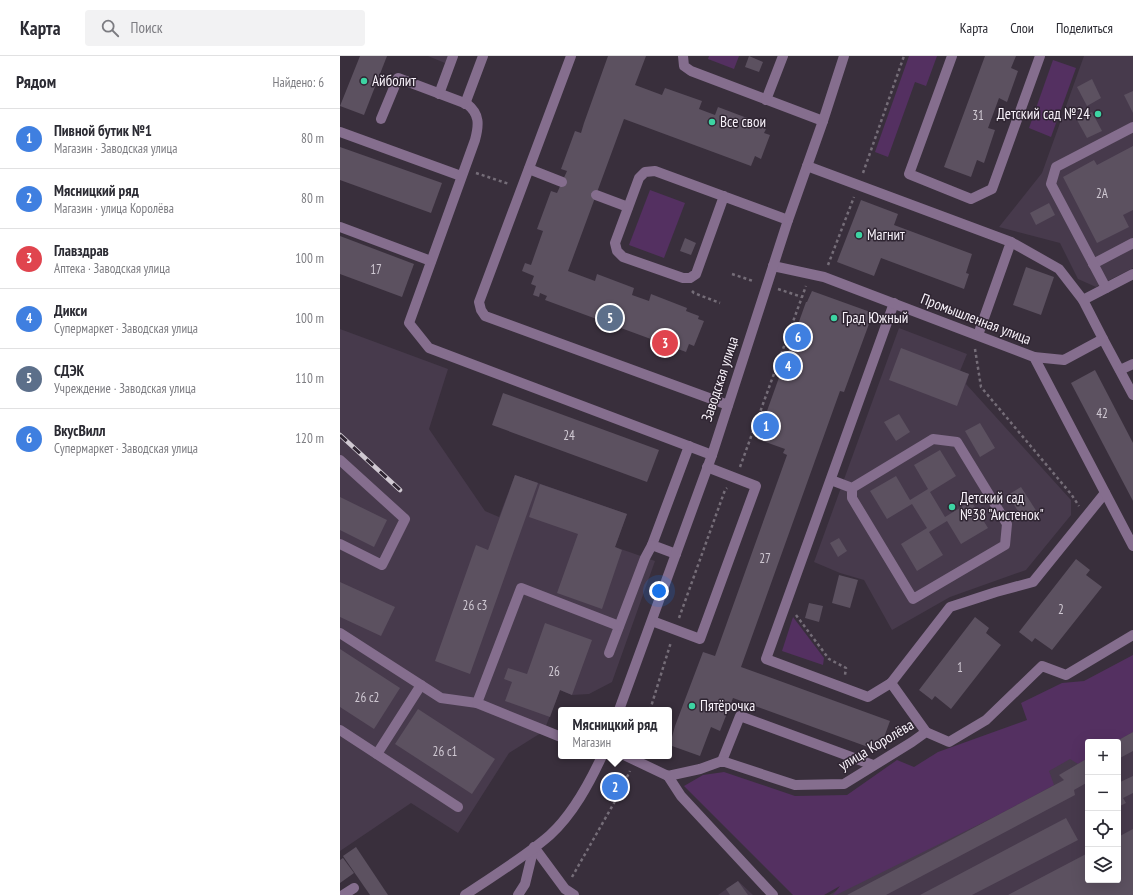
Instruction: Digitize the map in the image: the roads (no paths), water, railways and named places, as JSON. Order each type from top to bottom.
[{"type":"street","points":[[439,94],[453,56]]},
{"type":"street","points":[[465,104],[483,56]]},
{"type":"street","points":[[571,56],[479,302],[481,310],[485,316],[728,405]]},
{"type":"street","points":[[683,56],[684,66],[692,71],[823,121]]},
{"type":"street","points":[[766,100],[783,56]]},
{"type":"street","name":"Заводская улица","points":[[620,707],[712,454],[788,220],[844,56]]},
{"type":"street","points":[[952,56],[909,174],[971,199],[992,189],[1040,56]]},
{"type":"street","points":[[382,119],[398,78],[472,108],[476,113],[479,126],[409,323],[429,348],[712,454]]},
{"type":"street","points":[[1106,288],[1051,184],[1056,167],[1133,127]]},
{"type":"street","points":[[340,132],[463,172]]},
{"type":"street","points":[[807,166],[1011,242],[1059,269],[1083,300],[1133,395]]},
{"type":"street","points":[[529,169],[562,182]]},
{"type":"street","points":[[724,196],[696,274],[690,278],[683,278],[623,256],[617,251],[615,243],[639,178],[645,172],[655,171],[724,196],[788,220]]},
{"type":"street","points":[[596,195],[628,207]]},
{"type":"street","points":[[340,227],[431,261]]},
{"type":"street","points":[[978,335],[1011,242]]},
{"type":"street","points":[[1094,264],[1133,243]]},
{"type":"street","name":"Промышленная улица","points":[[773,266],[824,277],[1034,357],[1133,546]]},
{"type":"street","points":[[1083,300],[1133,274]]},
{"type":"street","points":[[894,303],[766,659],[868,697],[891,683],[950,607],[1033,582],[1105,493]]},
{"type":"street","points":[[1034,357],[1064,360],[1103,339]]},
{"type":"street","points":[[1120,370],[1133,364]]},
{"type":"street","points":[[933,439],[957,442],[1008,524],[1005,544],[913,599],[852,498],[852,488],[933,439]]},
{"type":"street","points":[[609,653],[689,446]]},
{"type":"street","points":[[340,460],[405,518],[382,565],[340,544]]},
{"type":"street","points":[[652,621],[700,639],[756,486],[707,467]]},
{"type":"street","points":[[831,480],[852,488]]},
{"type":"street","points":[[652,544],[676,554]]},
{"type":"street","points":[[477,703],[521,588],[619,626]]},
{"type":"street","points":[[340,633],[441,698],[477,703],[558,736]]},
{"type":"street","name":"улица Королёва","points":[[722,761],[795,785],[844,784],[926,732],[949,742],[986,720],[1042,666],[1066,675],[1133,635]]},
{"type":"street","points":[[891,683],[926,732]]},
{"type":"street","points":[[376,754],[421,685]]},
{"type":"street","points":[[668,776],[700,769],[722,761],[740,716],[873,766]]},
{"type":"street","points":[[340,730],[458,807]]},
{"type":"street","points":[[465,895],[550,835],[566,818],[596,770],[601,759]]},
{"type":"street","points":[[633,759],[668,776],[681,796],[773,895]]},
{"type":"street","points":[[534,847],[566,889],[574,895]]},
{"type":"street","points":[[518,895],[525,884],[534,847]]},
{"type":"street","points":[[344,895],[354,888]]},
{"type":"railway","points":[[340,435],[400,490]]},
{"type":"place","name":"Айболит","points":[[364,81]]},
{"type":"place","name":"Детский сад №24","points":[[1098,114]]},
{"type":"place","name":"Все свои","points":[[712,122]]},
{"type":"place","name":"Магнит","points":[[859,235]]},
{"type":"place","name":"СДЭК","points":[[610,318]]},
{"type":"place","name":"Град Южный","points":[[834,318]]},
{"type":"place","name":"ВкусВилл","points":[[798,337]]},
{"type":"place","name":"Главздрав","points":[[665,343]]},
{"type":"place","name":"Дикси","points":[[788,366]]},
{"type":"place","name":"Пивной бутик №1","points":[[766,426]]},
{"type":"place","name":"Детский сад №38 \"Аистенок\"","points":[[952,507]]},
{"type":"place","name":"Пятёрочка","points":[[692,706]]},
{"type":"place","name":"Мясницкий ряд","points":[[615,787]]}]
